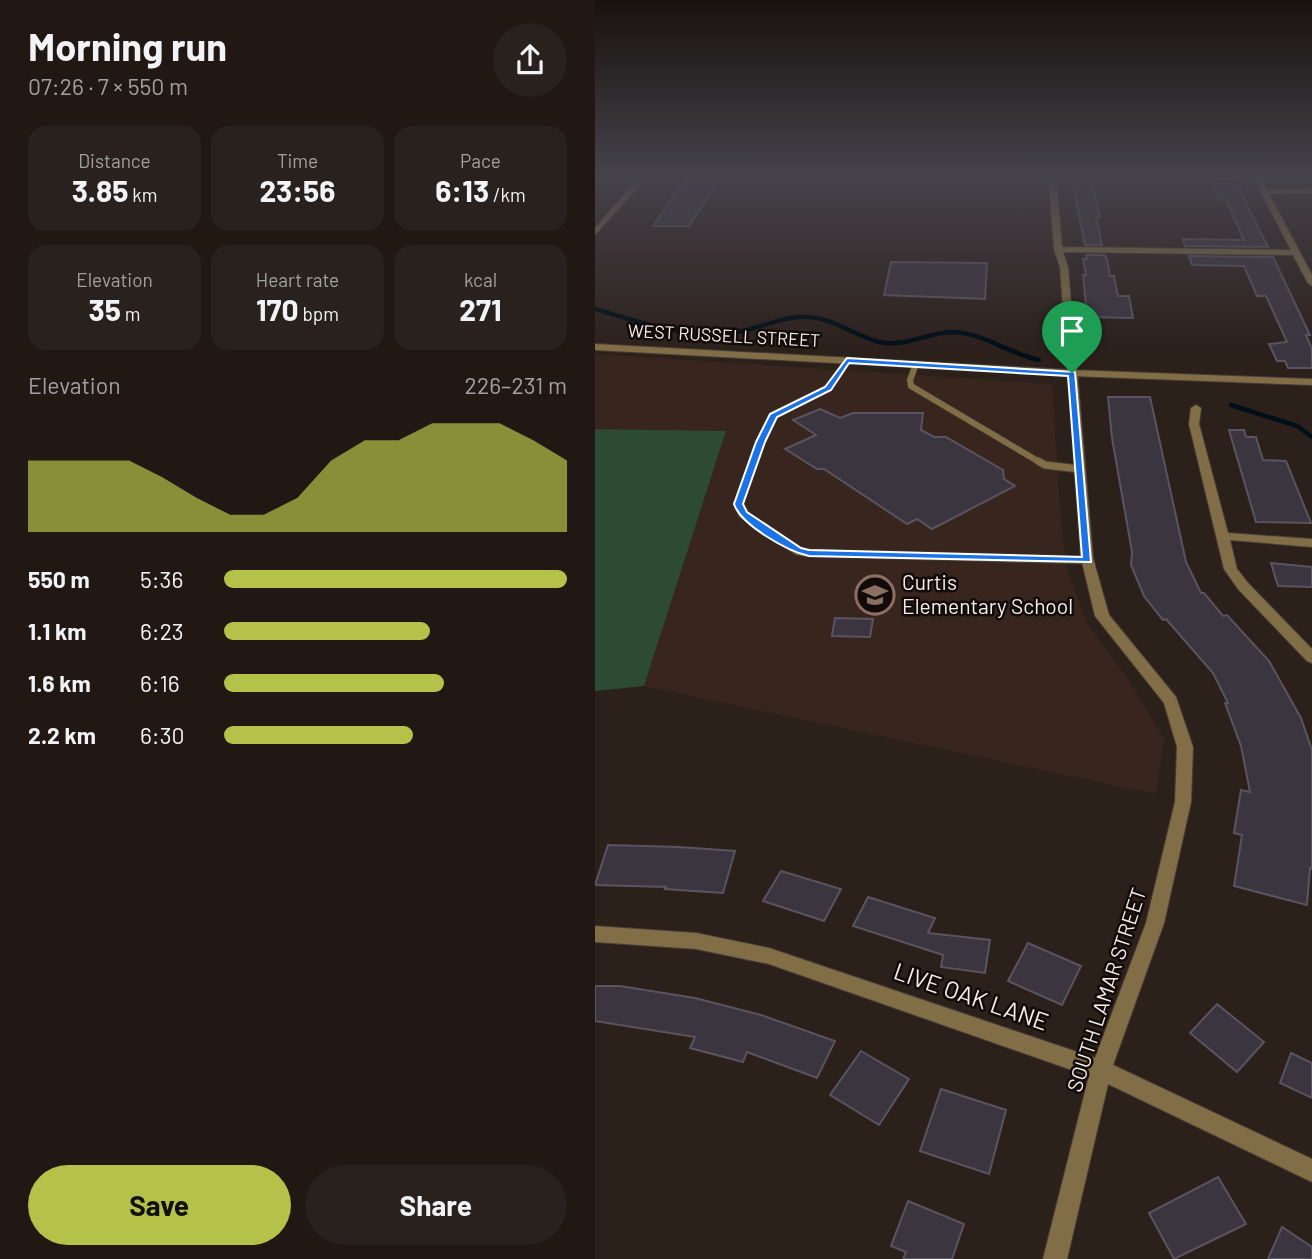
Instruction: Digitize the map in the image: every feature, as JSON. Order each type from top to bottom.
[{"type":"street","name":"SOUTH LAMAR STREET","points":[[1055,1259],[1101,1069],[1155,923],[1182,802],[1185,747],[1171,701],[1103,616],[1087,560],[1064,267],[1057,234]]},
{"type":"street","points":[[1286,234],[1311,279]]},
{"type":"street","points":[[1058,249],[1296,253]]},
{"type":"street","name":"WEST RUSSELL STREET","points":[[595,346],[1072,373],[1312,382]]},
{"type":"street","points":[[1196,408],[1193,424],[1231,569],[1243,586],[1312,657]]},
{"type":"street","points":[[1221,536],[1312,543]]},
{"type":"street","name":"LIVE OAK LANE","points":[[595,934],[696,941],[769,956],[1101,1069],[1312,1171]]},
{"type":"lane","points":[[847,360],[828,388],[773,415],[739,504],[742,514],[797,551],[809,553],[1087,560]]},
{"type":"lane","points":[[916,364],[910,380],[911,386],[1045,465],[1079,469]]},
{"type":"shaded area","name":"Curtis Elementary School","points":[[595,354],[1052,384],[1061,524],[1067,569],[1086,622],[1128,679],[1164,739],[1156,794],[644,686],[726,431],[595,429]]},
{"type":"green space","points":[[595,429],[726,431],[644,686],[595,691]]},
{"type":"building","points":[[1083,234],[1100,234],[1102,245],[1085,245]]},
{"type":"building","points":[[1241,234],[1261,234],[1268,247],[1185,246],[1183,239],[1244,240]]},
{"type":"building","points":[[1086,255],[1104,255],[1107,259],[1118,296],[1129,296],[1133,318],[1087,317],[1083,275],[1086,275],[1083,259],[1087,259]]},
{"type":"building","points":[[1189,256],[1273,257],[1310,335],[1306,335],[1312,349],[1312,368],[1288,368],[1285,361],[1277,361],[1269,344],[1287,342],[1266,296],[1257,296],[1244,266],[1192,265]]},
{"type":"building","points":[[891,262],[987,263],[985,299],[884,295]]},
{"type":"building","points":[[1108,397],[1150,397],[1186,562],[1201,593],[1204,593],[1223,616],[1227,615],[1269,661],[1301,718],[1312,750],[1312,869],[1310,868],[1307,905],[1234,886],[1242,835],[1234,833],[1241,790],[1250,792],[1241,746],[1225,703],[1228,703],[1213,673],[1144,596],[1131,565],[1132,552],[1112,438]]},
{"type":"building","points":[[820,409],[840,418],[853,413],[923,413],[921,430],[934,437],[946,437],[1003,470],[1004,479],[1015,486],[932,529],[917,519],[907,524],[824,469],[817,469],[785,449],[816,435],[793,420]]},
{"type":"building","points":[[1229,430],[1244,430],[1246,437],[1256,437],[1263,460],[1286,461],[1311,523],[1256,522]]},
{"type":"building","points":[[1271,563],[1312,567],[1312,587],[1278,586]]},
{"type":"building","points":[[835,618],[873,619],[870,637],[832,636]]},
{"type":"building","points":[[608,845],[735,851],[723,893],[665,889],[666,887],[595,885]]},
{"type":"building","points":[[781,871],[841,889],[824,921],[763,901]]},
{"type":"building","points":[[868,897],[935,918],[928,933],[990,940],[985,973],[941,967],[943,955],[853,926]]},
{"type":"building","points":[[1028,943],[1081,966],[1062,1005],[1008,981]]},
{"type":"building","points":[[595,986],[620,986],[695,998],[761,1015],[835,1041],[817,1078],[747,1052],[743,1062],[690,1048],[695,1037],[595,1021]]},
{"type":"building","points":[[1217,1004],[1264,1042],[1237,1072],[1190,1033]]},
{"type":"building","points":[[861,1051],[909,1079],[879,1125],[830,1095]]},
{"type":"building","points":[[1291,1053],[1312,1063],[1312,1098],[1280,1083]]},
{"type":"building","points":[[941,1089],[1006,1110],[989,1174],[920,1151]]},
{"type":"building","points":[[1218,1177],[1246,1224],[1174,1259],[1149,1213]]},
{"type":"building","points":[[908,1201],[964,1224],[952,1259],[903,1259],[906,1252],[891,1246]]},
{"type":"building","points":[[1282,1227],[1312,1247],[1312,1259],[1268,1259]]},
{"type":"waterway","points":[[595,309],[662,328],[696,333],[731,333],[799,317],[818,318],[870,339],[889,343],[944,333],[964,333],[1039,360]]},
{"type":"waterway","points":[[1231,405],[1297,426],[1312,437]]},
{"type":"place","name":"Curtis Elementary School","points":[[875,595]]},
{"type":"route","points":[[847,360],[1072,373],[1087,560],[809,553],[797,551],[742,514],[739,504],[773,415],[828,388],[847,360]]}]
